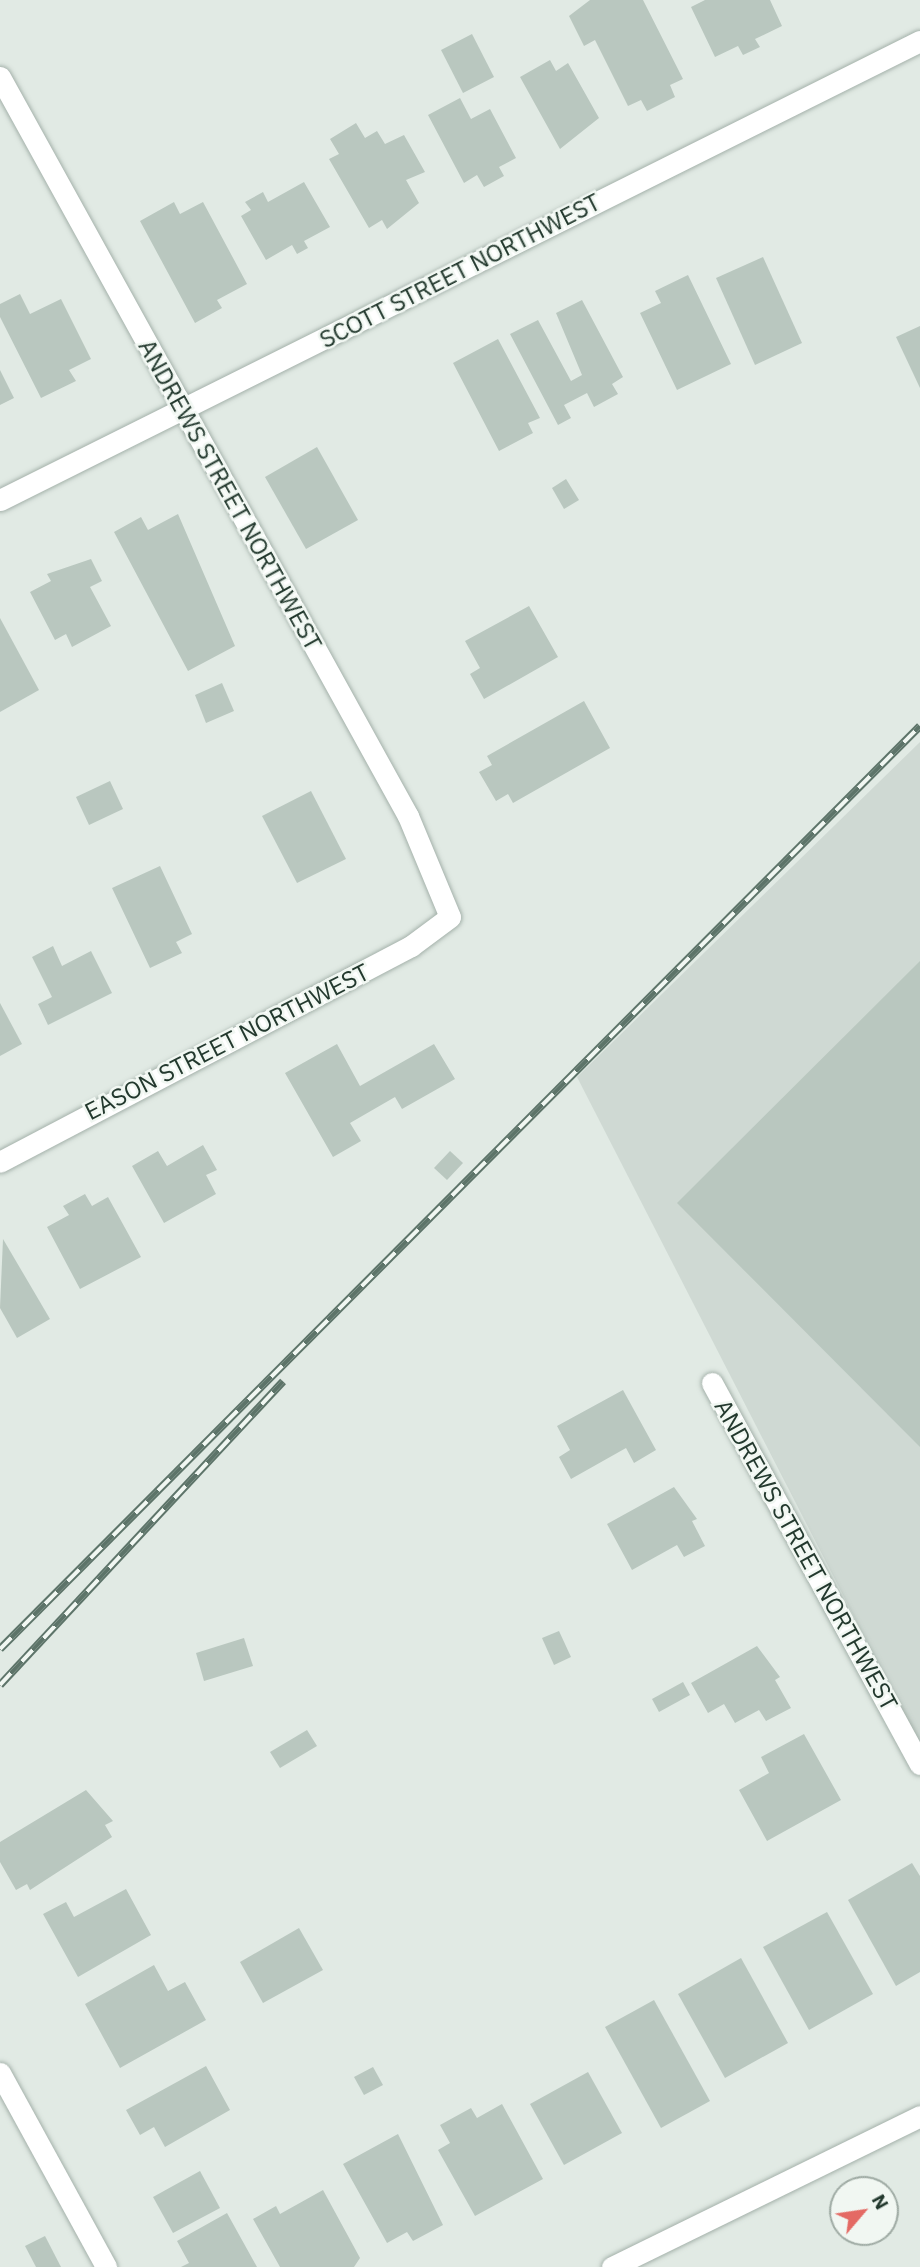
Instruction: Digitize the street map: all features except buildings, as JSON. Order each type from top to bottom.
[{"type":"street","name":"SCOTT STREET NORTHWEST","points":[[0,500],[920,41]]},
{"type":"street","name":"ANDREWS STREET NORTHWEST","points":[[0,77],[181,410],[408,816],[450,917]]},
{"type":"street","name":"EASON STREET NORTHWEST","points":[[0,1162],[411,946],[450,917]]},
{"type":"street","name":"ANDREWS STREET NORTHWEST","points":[[712,1383],[920,1764]]},
{"type":"street","points":[[0,2073],[106,2267]]},
{"type":"street","points":[[612,2267],[920,2116]]},
{"type":"shaded area","points":[[920,742],[920,1745],[577,1077]]},
{"type":"railway","points":[[0,1649],[920,726]]},
{"type":"railway","points":[[0,1685],[283,1381]]}]
